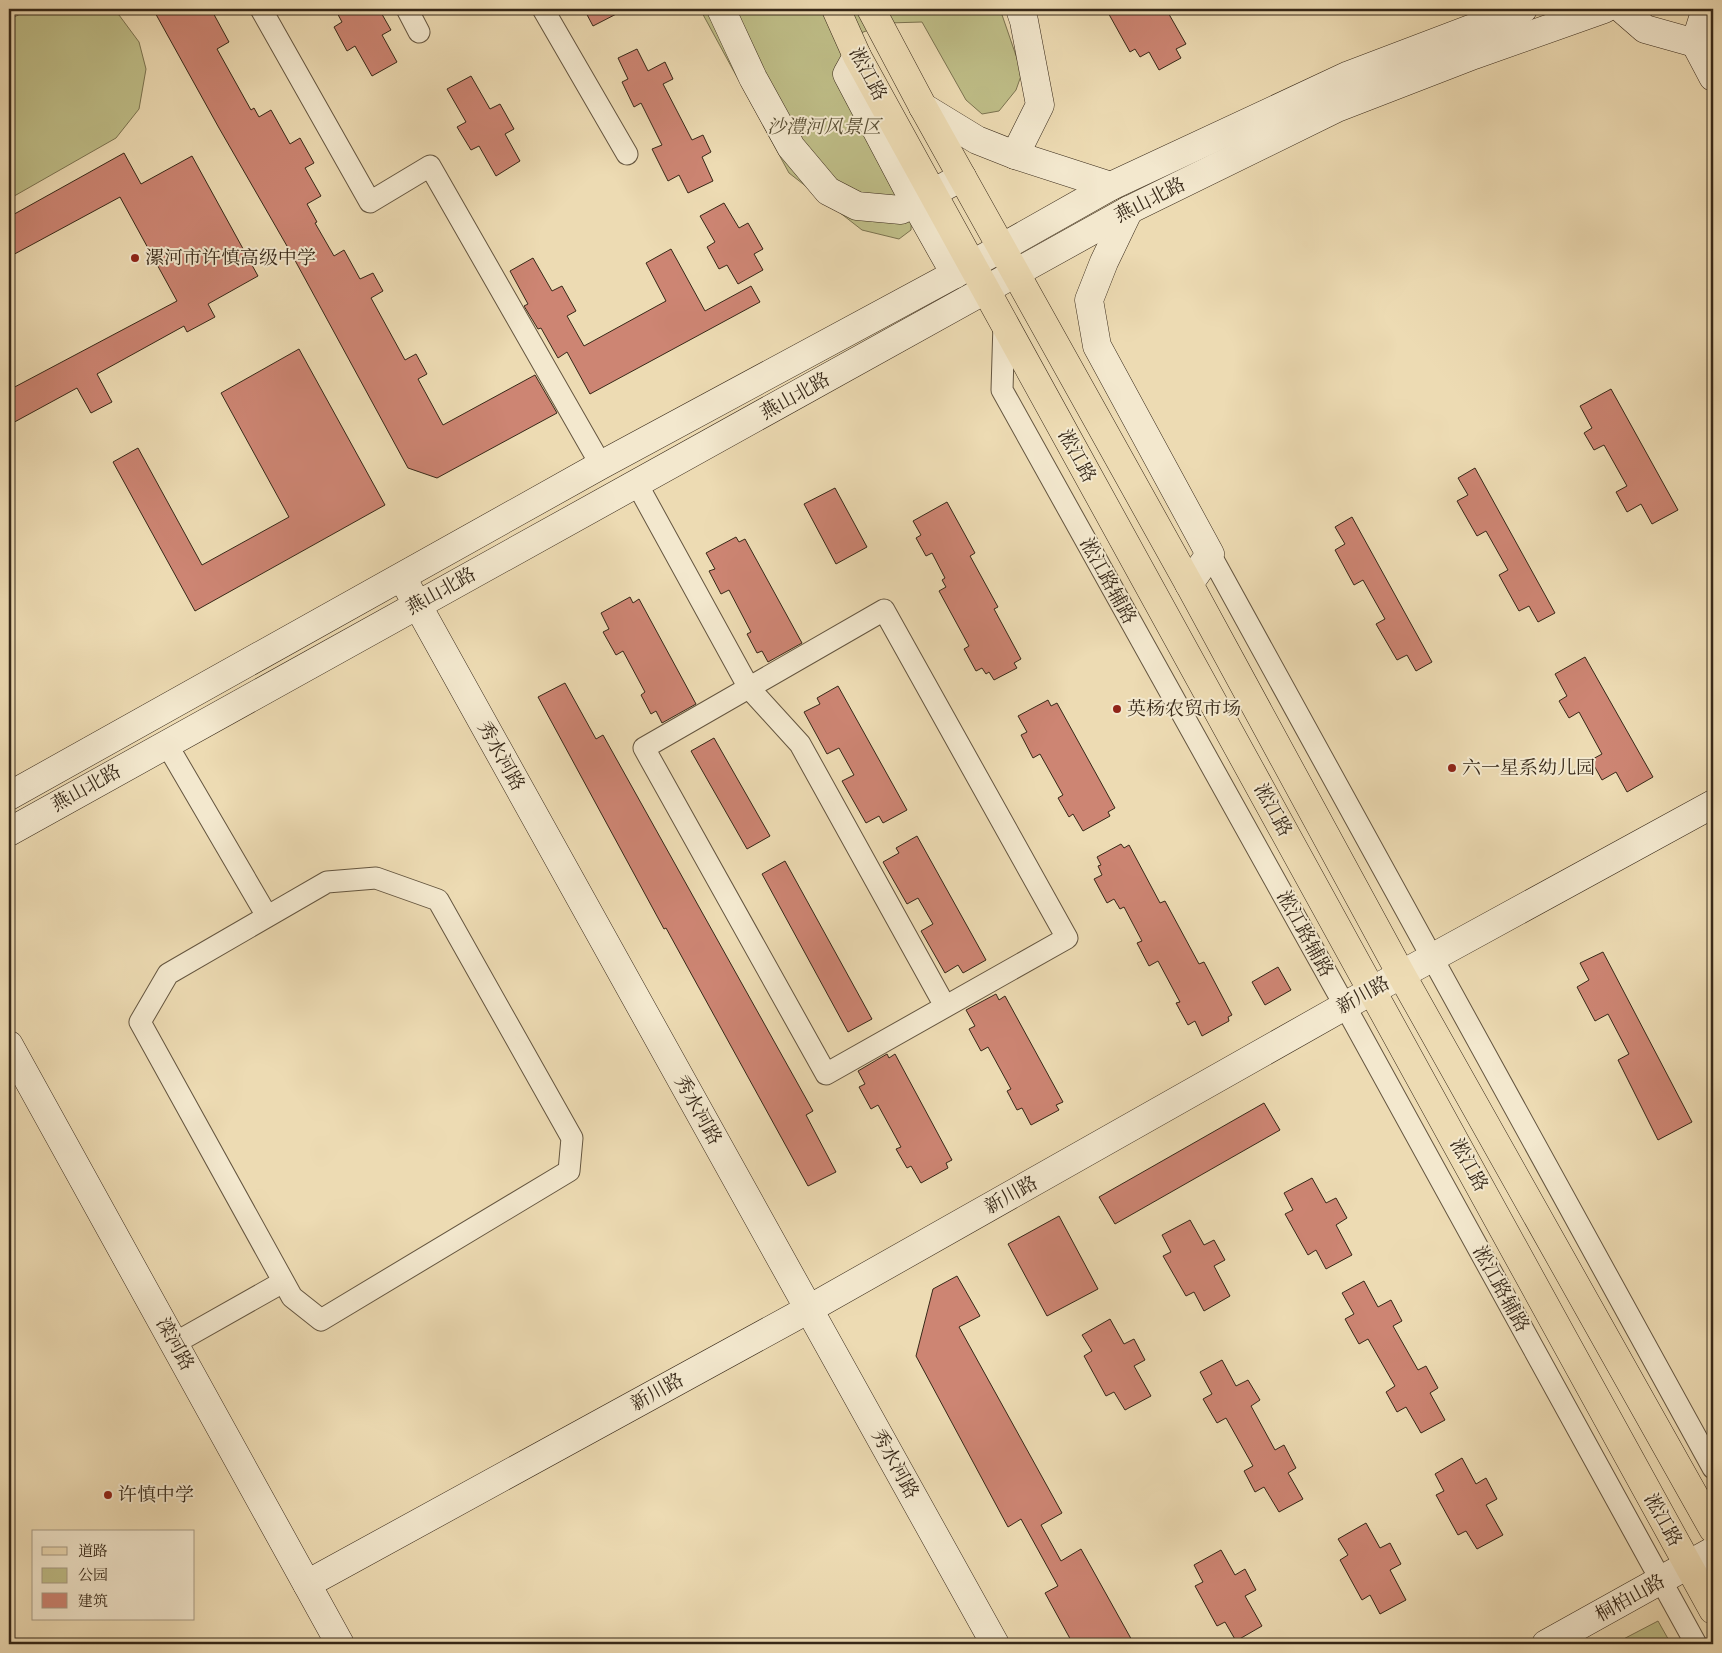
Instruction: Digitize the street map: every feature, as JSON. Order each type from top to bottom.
[{"type":"main road","name":"淞江路","points":[[836,9],[924,198],[964,270],[986,289],[1713,1610]]},
{"type":"main road","name":"淞江路","points":[[872,9],[923,108],[1189,584],[1401,974],[1713,1529]]},
{"type":"street","points":[[261,9],[370,202],[430,166],[601,465]]},
{"type":"street","points":[[406,9],[419,32]]},
{"type":"street","points":[[543,9],[627,154]]},
{"type":"street","points":[[721,9],[753,78],[791,147],[828,191],[857,206],[901,210],[962,177]]},
{"type":"street","points":[[1015,155],[1040,105],[1020,9]]},
{"type":"street","name":"燕山北路","points":[[9,796],[601,465],[964,270],[1111,186],[1349,75],[1523,9]]},
{"type":"street","name":"燕山北路","points":[[9,832],[166,743],[1129,210],[1337,108],[1474,55],[1604,9]]},
{"type":"street","points":[[1622,9],[1645,29],[1695,43]]},
{"type":"street","points":[[1706,9],[1695,43],[1713,77]]},
{"type":"street","points":[[923,108],[976,140],[1015,155],[1111,186]]},
{"type":"street","points":[[1129,210],[1104,262],[1089,300],[1097,346],[1431,958],[1713,1468]]},
{"type":"street","name":"淞江路辅路","points":[[1004,323],[1002,390],[1345,1006],[1696,1644]]},
{"type":"street","points":[[636,484],[749,688],[800,744],[945,1006]]},
{"type":"street","points":[[1189,584],[1210,554]]},
{"type":"street","name":"秀水河路","points":[[401,576],[995,1644]]},
{"type":"street","points":[[884,610],[1067,938],[826,1074],[644,748],[749,688],[884,610]]},
{"type":"street","points":[[166,743],[267,916]]},
{"type":"street","name":"新川路","points":[[307,1584],[809,1308],[1401,974],[1713,804]]},
{"type":"street","points":[[376,878],[438,900],[572,1138],[570,1171],[321,1320],[292,1298],[283,1282],[140,1022],[168,974],[327,882],[376,878]]},
{"type":"street","name":"滦河路","points":[[9,1045],[340,1644]]},
{"type":"street","points":[[175,1344],[283,1282]]},
{"type":"street","name":"桐柏山路","points":[[1546,1644],[1713,1552]]},
{"type":"green space","points":[[29,9],[108,9],[119,15],[139,42],[146,69],[139,109],[116,138],[9,199],[9,20]]},
{"type":"green space","name":"沙澧河风景区","points":[[700,9],[1000,9],[1022,73],[1016,90],[999,111],[982,114],[966,100],[922,22],[888,23],[836,42],[913,178],[911,230],[899,239],[862,230],[789,173]]},
{"type":"green space","points":[[1658,1621],[1671,1644],[1614,1644]]},
{"type":"building","points":[[153,9],[211,9],[229,42],[217,49],[251,110],[254,108],[259,117],[271,110],[290,144],[300,138],[314,163],[305,168],[321,196],[307,204],[317,222],[315,223],[334,256],[344,250],[360,279],[373,273],[383,291],[371,298],[405,360],[416,354],[427,374],[418,379],[443,425],[535,375],[557,413],[437,478],[408,468],[291,253]]},
{"type":"building","points":[[335,9],[379,9],[391,30],[382,35],[397,62],[372,76],[355,46],[347,51],[334,27],[342,22]]},
{"type":"building","points":[[584,9],[626,9],[593,26]]},
{"type":"building","points":[[1106,9],[1166,9],[1186,44],[1176,49],[1181,58],[1159,70],[1149,52],[1140,57],[1135,49],[1130,52]]},
{"type":"building","points":[[637,49],[648,71],[665,62],[673,79],[663,84],[692,140],[703,135],[711,152],[702,157],[713,181],[688,193],[679,175],[668,181],[652,149],[662,145],[641,103],[634,107],[622,82],[628,79],[618,58]]},
{"type":"building","points":[[471,76],[490,109],[500,104],[514,129],[505,134],[520,161],[496,176],[479,146],[471,150],[457,127],[466,122],[447,89]]},
{"type":"building","points":[[124,153],[141,184],[192,156],[258,276],[208,304],[215,317],[187,332],[184,326],[97,374],[112,402],[91,413],[77,388],[9,425],[9,390],[177,301],[120,197],[9,257],[9,217]]},
{"type":"building","points":[[724,203],[739,228],[748,223],[763,249],[754,254],[763,270],[738,284],[727,265],[719,269],[707,247],[715,242],[700,216]]},
{"type":"building","points":[[671,249],[705,311],[751,286],[760,302],[590,394],[567,352],[558,358],[541,328],[538,329],[524,306],[528,304],[510,271],[533,258],[552,291],[562,286],[576,311],[567,316],[584,346],[666,301],[646,263]]},
{"type":"building","points":[[299,349],[385,505],[195,611],[113,462],[138,448],[202,565],[289,517],[221,393]]},
{"type":"building","points":[[1611,389],[1678,510],[1652,524],[1641,504],[1627,512],[1616,492],[1627,486],[1604,445],[1594,450],[1584,433],[1592,428],[1580,406]]},
{"type":"building","points":[[1475,468],[1555,613],[1538,622],[1529,606],[1519,611],[1499,575],[1508,570],[1486,531],[1477,536],[1457,501],[1468,495],[1458,478]]},
{"type":"building","points":[[835,488],[867,547],[836,564],[804,504]]},
{"type":"building","points":[[947,502],[975,553],[970,556],[998,607],[994,609],[1021,659],[1014,663],[1017,668],[994,680],[989,672],[986,674],[982,668],[976,671],[964,649],[969,646],[939,591],[946,587],[942,580],[945,578],[932,553],[926,556],[916,538],[921,535],[913,521]]},
{"type":"building","points":[[1352,517],[1432,662],[1416,671],[1407,655],[1397,660],[1376,624],[1385,619],[1363,580],[1354,585],[1335,550],[1345,544],[1335,527]]},
{"type":"building","points":[[736,537],[739,542],[745,539],[802,643],[768,662],[762,651],[757,653],[747,634],[751,632],[729,590],[721,594],[709,571],[715,569],[706,553]]},
{"type":"building","points":[[630,597],[633,603],[639,599],[696,704],[662,723],[656,711],[651,714],[641,695],[645,692],[623,651],[616,655],[603,632],[609,629],[601,613]]},
{"type":"building","points":[[1585,657],[1653,777],[1627,792],[1616,772],[1602,780],[1591,760],[1602,754],[1579,712],[1569,718],[1559,701],[1567,696],[1555,674]]},
{"type":"building","points":[[565,683],[596,739],[603,735],[813,1111],[806,1115],[836,1172],[808,1186],[666,928],[664,929],[538,697]]},
{"type":"building","points":[[838,686],[907,810],[883,823],[879,816],[866,823],[842,781],[854,775],[839,748],[827,754],[804,712],[820,704],[817,698]]},
{"type":"building","points":[[1048,700],[1051,706],[1057,703],[1115,808],[1108,812],[1110,816],[1083,831],[1073,814],[1069,817],[1058,798],[1063,795],[1040,754],[1033,758],[1021,735],[1027,732],[1018,716]]},
{"type":"building","points":[[714,738],[770,836],[747,849],[691,751]]},
{"type":"building","points":[[917,836],[986,960],[963,973],[958,965],[945,973],[921,931],[933,924],[918,898],[907,904],[883,862],[899,853],[896,848]]},
{"type":"building","points":[[1121,844],[1124,848],[1129,845],[1160,903],[1165,901],[1199,964],[1204,962],[1232,1015],[1228,1017],[1229,1021],[1202,1036],[1195,1021],[1188,1025],[1176,1003],[1180,1002],[1158,961],[1149,966],[1137,943],[1142,941],[1124,907],[1120,909],[1114,899],[1107,903],[1094,879],[1102,875],[1098,866],[1101,865],[1097,857]]},
{"type":"building","points":[[785,861],[872,1019],[848,1032],[762,874]]},
{"type":"building","points":[[1603,952],[1692,1122],[1658,1140],[1618,1060],[1629,1054],[1608,1014],[1595,1021],[1577,987],[1589,980],[1580,963]]},
{"type":"building","points":[[1278,967],[1291,990],[1265,1005],[1252,982]]},
{"type":"building","points":[[996,994],[999,1000],[1005,996],[1063,1102],[1056,1105],[1059,1110],[1031,1125],[1022,1108],[1017,1110],[1007,1091],[1011,1089],[988,1047],[981,1051],[969,1029],[975,1026],[966,1010]]},
{"type":"building","points":[[887,1054],[889,1058],[895,1054],[952,1160],[946,1163],[948,1168],[921,1183],[911,1166],[907,1168],[896,1149],[901,1147],[878,1105],[871,1109],[859,1087],[865,1084],[858,1071]]},
{"type":"building","points":[[1264,1103],[1280,1130],[1115,1224],[1099,1197]]},
{"type":"building","points":[[1312,1178],[1326,1203],[1336,1198],[1347,1218],[1336,1225],[1352,1255],[1326,1269],[1316,1250],[1308,1255],[1285,1214],[1293,1210],[1284,1193]]},
{"type":"building","points":[[1059,1216],[1098,1289],[1047,1316],[1008,1244]]},
{"type":"building","points":[[1190,1220],[1204,1245],[1214,1240],[1225,1260],[1214,1266],[1230,1296],[1204,1311],[1194,1292],[1186,1296],[1163,1256],[1171,1252],[1162,1235]]},
{"type":"building","points":[[957,1276],[980,1316],[959,1327],[1062,1513],[1041,1525],[1061,1561],[1081,1549],[1134,1644],[1073,1644],[1045,1593],[1058,1586],[1021,1519],[1008,1527],[916,1356],[933,1289]]},
{"type":"building","points":[[1364,1281],[1378,1307],[1391,1300],[1402,1321],[1393,1326],[1418,1370],[1426,1366],[1438,1388],[1430,1393],[1445,1420],[1421,1433],[1406,1407],[1397,1412],[1386,1392],[1395,1386],[1368,1339],[1359,1344],[1345,1319],[1354,1314],[1342,1293]]},
{"type":"building","points":[[1110,1319],[1124,1344],[1134,1339],[1145,1360],[1134,1366],[1151,1396],[1125,1410],[1114,1392],[1106,1396],[1084,1356],[1092,1351],[1082,1335]]},
{"type":"building","points":[[1222,1360],[1236,1386],[1248,1380],[1260,1400],[1251,1406],[1275,1450],[1284,1445],[1296,1468],[1288,1473],[1303,1499],[1279,1512],[1264,1487],[1255,1492],[1244,1471],[1253,1466],[1226,1418],[1217,1423],[1203,1399],[1212,1394],[1200,1372]]},
{"type":"building","points":[[1462,1458],[1476,1484],[1486,1478],[1497,1499],[1486,1505],[1503,1535],[1477,1549],[1466,1531],[1458,1535],[1436,1495],[1444,1491],[1435,1474]]},
{"type":"building","points":[[1366,1523],[1380,1548],[1390,1543],[1401,1564],[1390,1570],[1406,1600],[1380,1614],[1370,1595],[1362,1600],[1340,1560],[1348,1555],[1338,1539]]},
{"type":"building","points":[[1221,1550],[1235,1575],[1245,1569],[1256,1590],[1245,1596],[1262,1626],[1236,1641],[1225,1622],[1217,1626],[1195,1586],[1203,1582],[1194,1565]]},
{"type":"place","name":"漯河市许慎高级中学","points":[[135,258]]},
{"type":"place","name":"英杨农贸市场","points":[[1117,709]]},
{"type":"place","name":"六一星系幼儿园","points":[[1452,768]]},
{"type":"place","name":"许慎中学","points":[[108,1495]]}]
